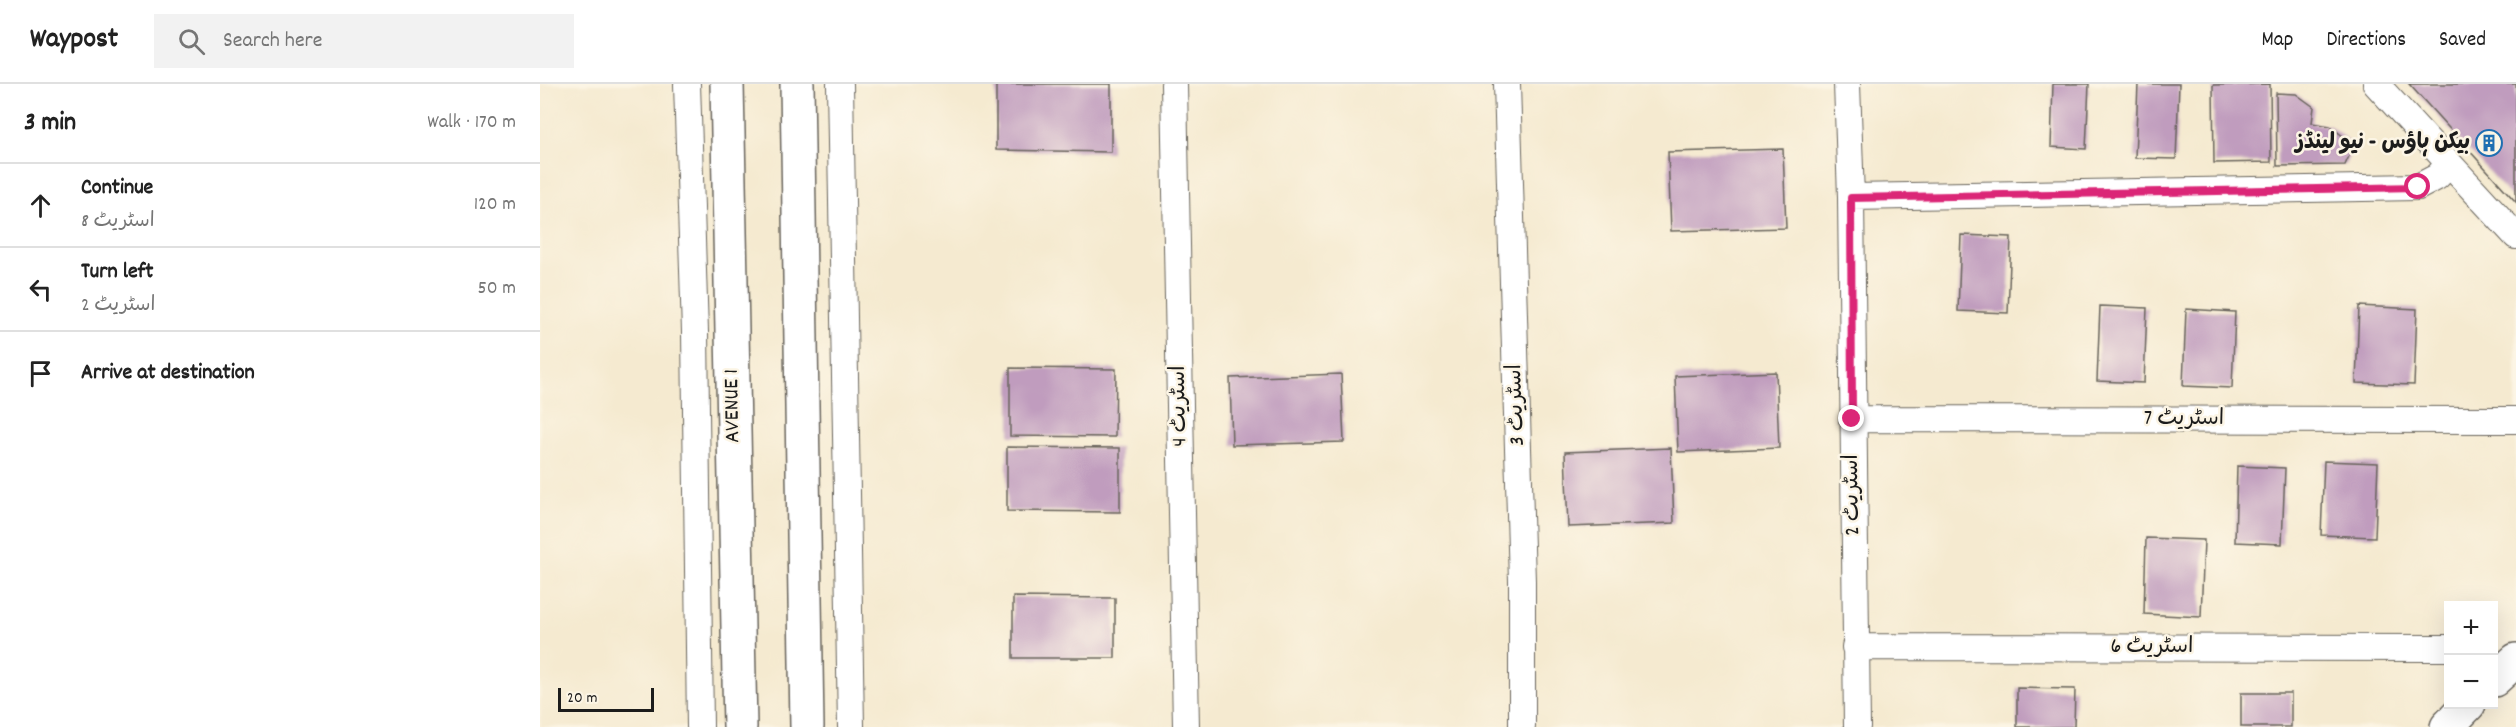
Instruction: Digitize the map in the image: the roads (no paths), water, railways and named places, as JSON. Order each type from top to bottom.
[{"type":"main road","name":"AVENUE 1","points":[[727,84],[740,727]]},
{"type":"main road","points":[[797,84],[807,727]]},
{"type":"main road","points":[[2446,727],[2465,709]]},
{"type":"street","points":[[687,84],[695,332],[700,727]]},
{"type":"street","points":[[840,84],[850,727]]},
{"type":"street","name":"اسٹریٹ 4","points":[[1174,84],[1186,727]]},
{"type":"street","name":"اسٹریٹ 3","points":[[1508,84],[1522,581],[1522,727]]},
{"type":"street","name":"اسٹریٹ 2","points":[[1847,84],[1851,198],[1857,727]]},
{"type":"street","points":[[2376,84],[2516,236]]},
{"type":"street","points":[[1851,198],[2418,187],[2437,177],[2449,164]]},
{"type":"street","name":"اسٹریٹ 7","points":[[1852,419],[2516,420]]},
{"type":"street","name":"اسٹریٹ 6","points":[[1855,647],[2444,648]]},
{"type":"place","name":"بیکن ہاؤس - نیو لینڈز","points":[[2489,143]]}]
